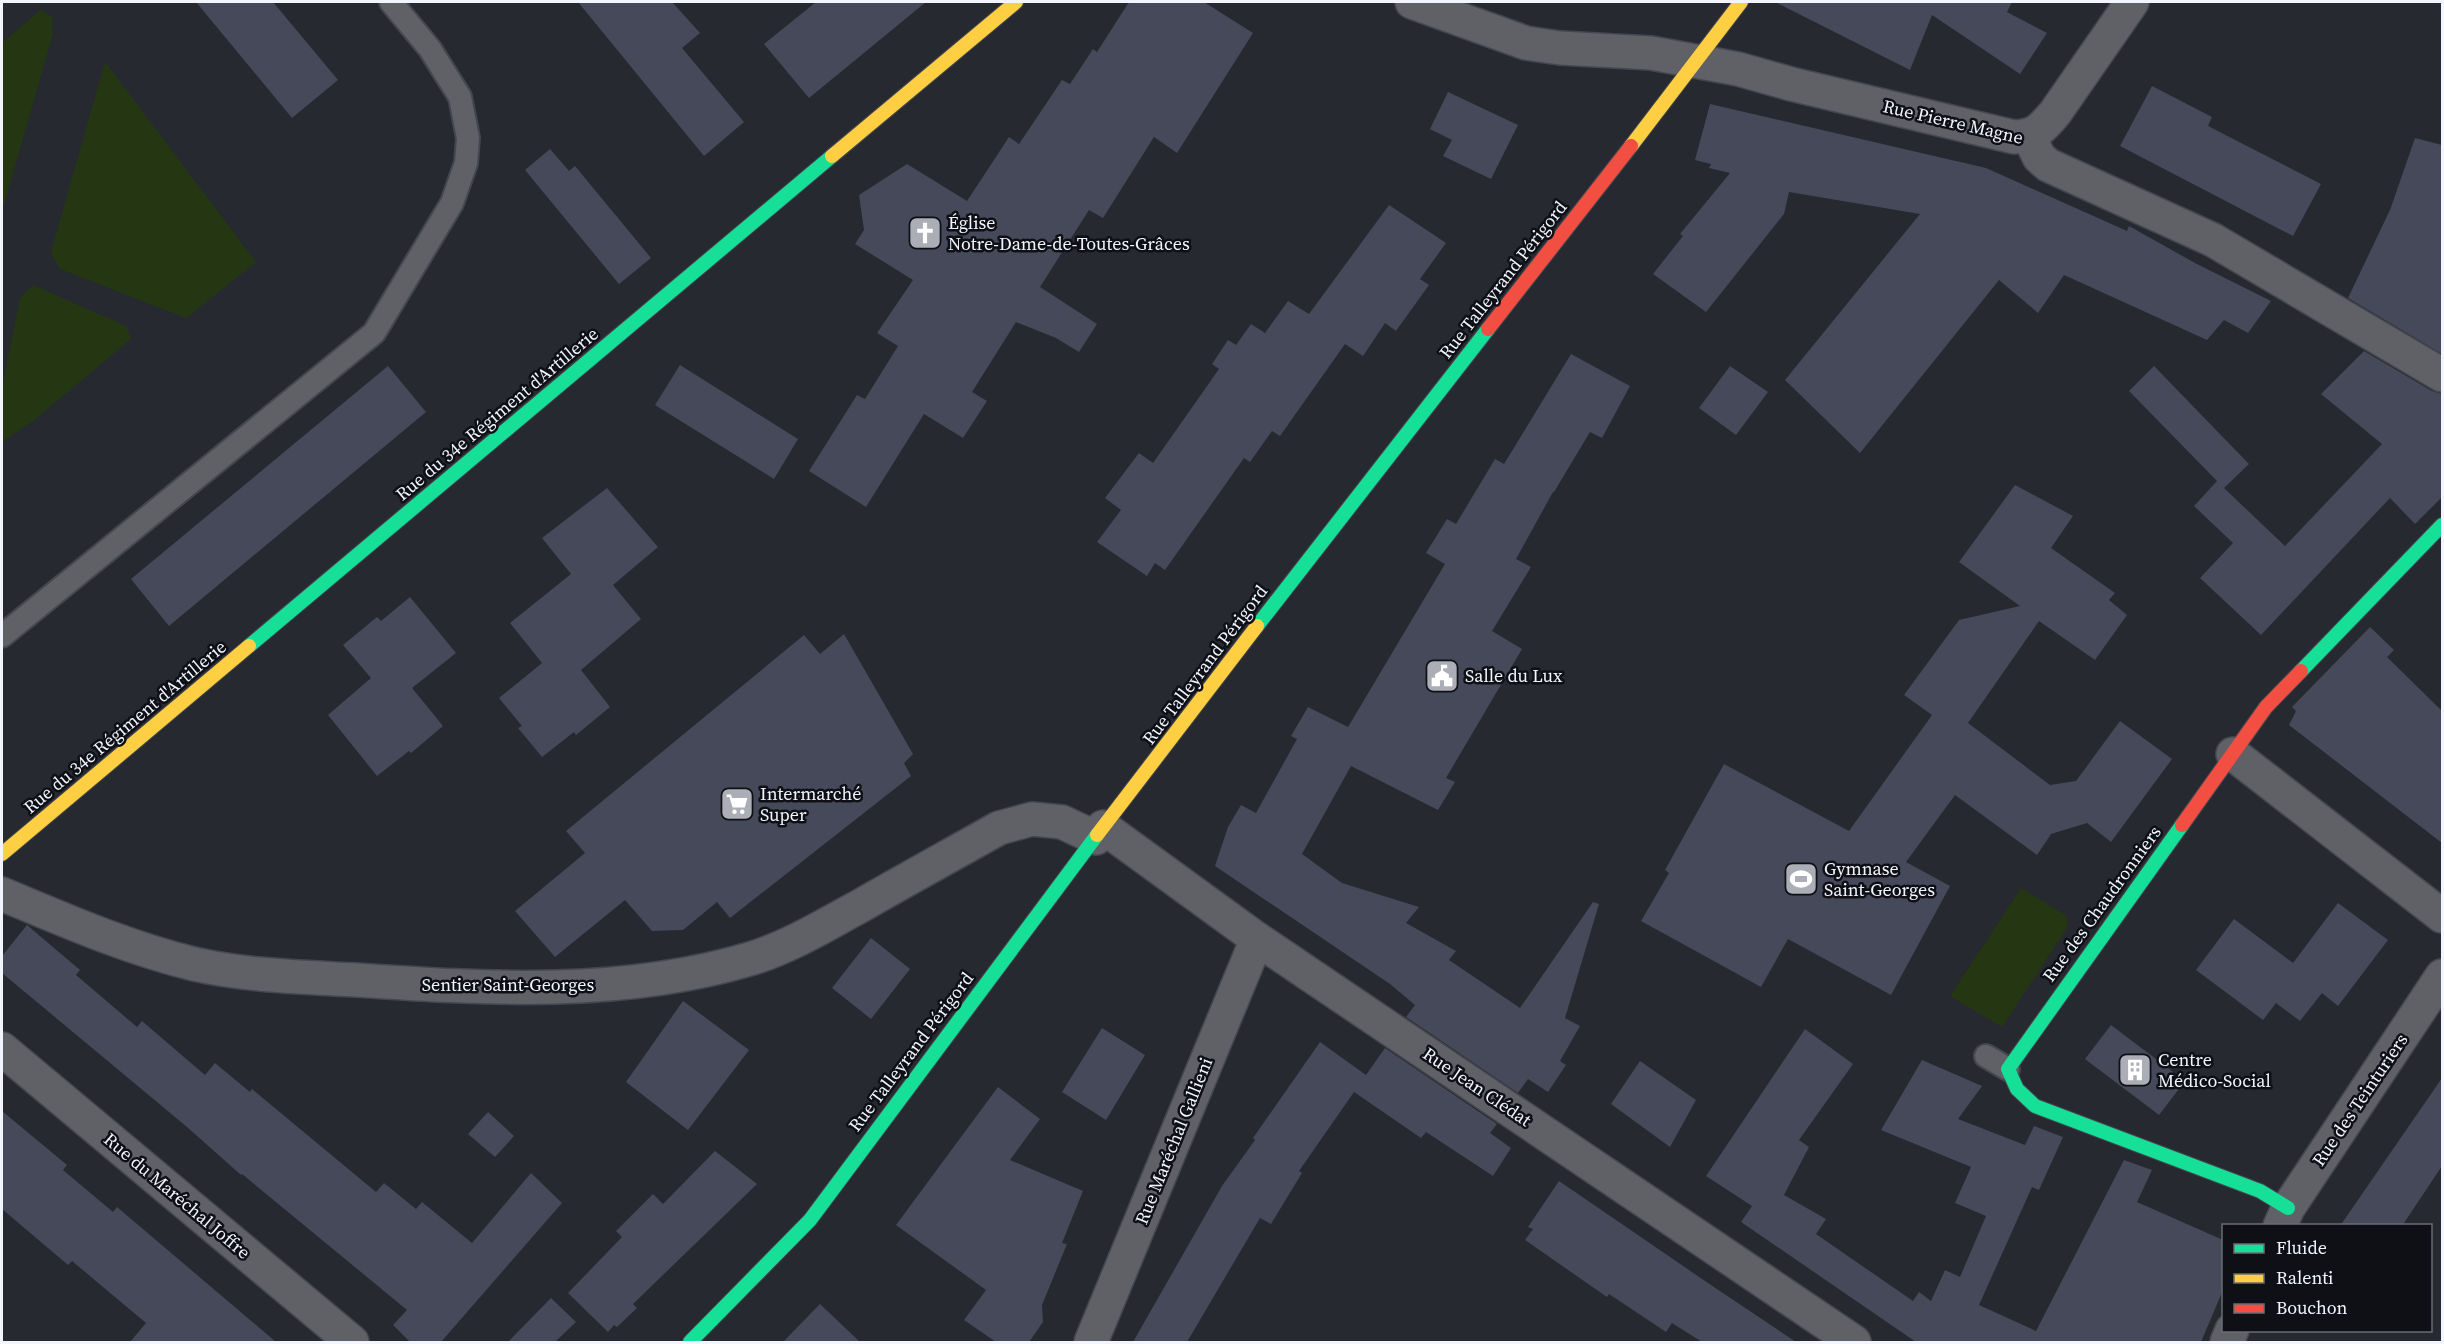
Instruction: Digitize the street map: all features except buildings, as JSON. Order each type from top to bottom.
[{"type":"street","name":"Rue du 34e Régiment d'Artillerie","points":[[2,854],[1016,2]]},
{"type":"street","name":"Rue Pierre Magne","points":[[1412,2],[1526,42],[1560,48],[1651,53],[1698,61],[1972,128],[2014,137],[2029,136],[2039,157],[2048,165],[2213,240],[2442,375]]},
{"type":"street","name":"Rue Talleyrand Périgord","points":[[690,1342],[810,1220],[1099,833],[1334,526],[1698,61],[1741,2]]},
{"type":"street","points":[[2029,136],[2041,129],[2055,113],[2132,2]]},
{"type":"street","name":"Rue des Chaudronniers","points":[[2008,1069],[2266,706],[2442,525]]},
{"type":"street","points":[[2233,754],[2442,916]]},
{"type":"street","name":"Sentier Saint-Georges","points":[[2,894],[83,928],[143,949],[195,964],[248,973],[403,984],[537,988],[610,985],[686,976],[756,957],[811,933],[999,828],[1032,819],[1062,822],[1099,833]]},
{"type":"street","name":"Rue Jean Clédat","points":[[1099,833],[1854,1342]]},
{"type":"street","name":"Rue Maréchal Gallieni","points":[[1091,1342],[1257,939]]},
{"type":"street","name":"Rue des Teinturiers","points":[[2284,1217],[2442,976]]},
{"type":"street","name":"Rue du Maréchal Joffre","points":[[2,1049],[352,1342]]},
{"type":"street","points":[[2008,1069],[2017,1089],[2035,1106],[2260,1191],[2284,1217]]},
{"type":"lane","points":[[2,636],[374,333],[452,203],[466,163],[468,138],[460,97],[430,49],[391,2]]},
{"type":"lane","points":[[1986,1056],[2008,1069]]},
{"type":"green space","points":[[41,10],[52,17],[53,34],[2,212],[2,43]]},
{"type":"green space","points":[[105,62],[256,262],[186,318],[60,269],[51,252]]},
{"type":"green space","points":[[33,285],[126,326],[131,339],[33,421],[2,442],[2,388],[20,298]]},
{"type":"green space","points":[[2021,888],[2067,916],[2067,928],[2002,1027],[1950,996]]},
{"type":"traffic: fast","points":[[249,646],[832,156]]},
{"type":"traffic: fast","points":[[1257,626],[1488,329]]},
{"type":"traffic: fast","points":[[2301,671],[2442,525]]},
{"type":"traffic: fast","points":[[2182,825],[2008,1069],[2017,1089],[2035,1106],[2260,1191],[2288,1208]]},
{"type":"traffic: fast","points":[[690,1342],[810,1220],[1097,835]]},
{"type":"traffic: slow","points":[[832,156],[1016,2]]},
{"type":"traffic: slow","points":[[1631,146],[1741,2]]},
{"type":"traffic: slow","points":[[1097,835],[1257,626]]},
{"type":"traffic: slow","points":[[2,854],[249,646]]},
{"type":"traffic: jam","points":[[1488,329],[1631,146]]},
{"type":"traffic: jam","points":[[2182,825],[2266,707],[2301,671]]},
{"type":"place","name":"Église Notre-Dame-de-Toutes-Grâces","points":[[925,233]]},
{"type":"place","name":"Salle du Lux","points":[[1442,676]]},
{"type":"place","name":"Intermarché Super","points":[[737,804]]},
{"type":"place","name":"Gymnase Saint-Georges","points":[[1801,879]]},
{"type":"place","name":"Centre Médico-Social","points":[[2135,1070]]}]
